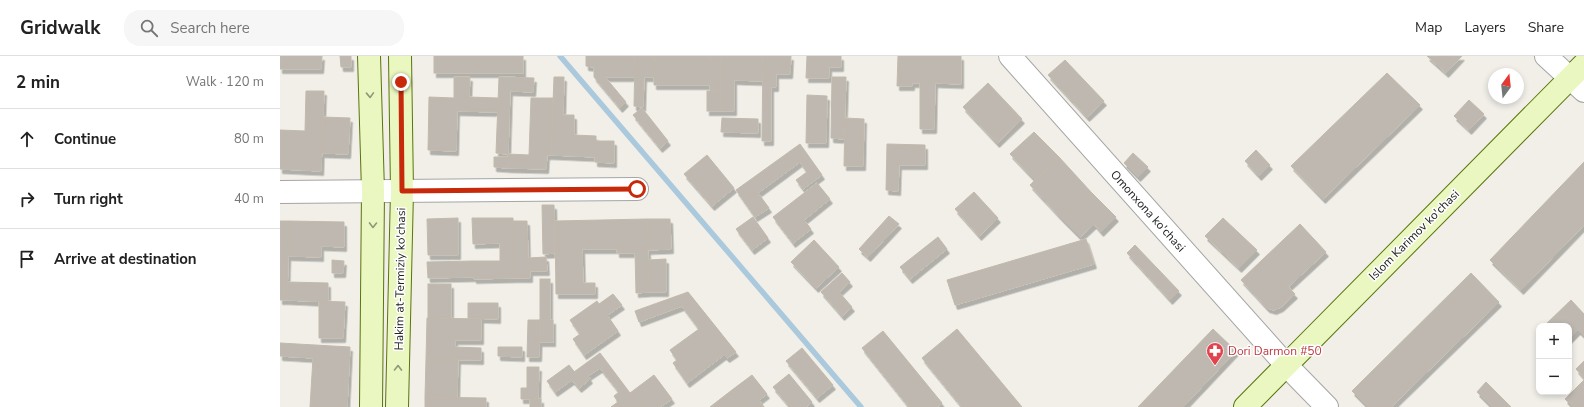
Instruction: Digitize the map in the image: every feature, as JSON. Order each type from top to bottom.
[{"type":"main road","points":[[369,56],[373,191],[371,407]]},
{"type":"main road","name":"Hakim at-Termiziy ko'chasi","points":[[397,407],[402,191],[400,56]]},
{"type":"main road","name":"Islom Karimov ko'chasi","points":[[1245,407],[1579,78]]},
{"type":"street","name":"Omonxona ko'chasi","points":[[1010,56],[1286,365],[1327,407]]},
{"type":"street","points":[[1546,56],[1579,78]]},
{"type":"street","points":[[280,192],[637,189]]},
{"type":"building","points":[[280,56],[322,56],[321,69],[280,69]]},
{"type":"building","points":[[340,56],[351,56],[351,67],[341,67]]},
{"type":"building","points":[[434,56],[523,56],[523,73],[434,73]]},
{"type":"building","points":[[586,56],[635,56],[634,77],[605,77],[626,102],[620,108],[594,77],[594,67],[586,66]]},
{"type":"building","points":[[635,56],[654,56],[654,77],[644,77],[643,107],[634,106]]},
{"type":"building","points":[[654,56],[711,56],[710,85],[654,85]]},
{"type":"building","points":[[711,56],[720,56],[720,91],[710,91]]},
{"type":"building","points":[[720,56],[763,56],[762,81],[734,80],[734,111],[720,111]]},
{"type":"building","points":[[763,56],[791,56],[790,74],[776,74],[776,87],[771,87],[771,141],[762,141]]},
{"type":"building","points":[[807,56],[841,56],[841,67],[829,67],[829,78],[806,78]]},
{"type":"building","points":[[898,56],[961,56],[961,84],[935,83],[934,129],[920,129],[920,83],[912,83],[912,86],[897,86]]},
{"type":"building","points":[[1427,56],[1462,56],[1446,73]]},
{"type":"building","points":[[1065,60],[1104,101],[1087,117],[1048,75]]},
{"type":"building","points":[[1387,73],[1420,105],[1323,199],[1291,166]]},
{"type":"building","points":[[454,77],[470,77],[469,97],[498,98],[498,112],[457,111],[456,151],[428,150],[429,97],[454,98]]},
{"type":"building","points":[[499,77],[534,78],[533,92],[510,91],[508,154],[496,153]]},
{"type":"building","points":[[554,77],[564,77],[563,115],[574,115],[574,135],[596,136],[596,141],[614,141],[614,163],[595,162],[595,157],[551,155]]},
{"type":"building","points":[[832,77],[846,77],[844,139],[831,138]]},
{"type":"building","points":[[988,83],[1022,119],[997,143],[963,107]]},
{"type":"building","points":[[306,91],[324,91],[321,171],[280,169],[280,130],[305,131]]},
{"type":"building","points":[[707,91],[720,91],[720,111],[707,111]]},
{"type":"building","points":[[807,95],[827,96],[826,143],[806,143]]},
{"type":"building","points":[[531,98],[553,98],[551,155],[547,155],[546,169],[508,168],[508,154],[529,155]]},
{"type":"building","points":[[1469,100],[1484,114],[1469,130],[1454,116]]},
{"type":"building","points":[[642,108],[668,141],[660,148],[633,115]]},
{"type":"building","points":[[323,117],[350,118],[348,154],[321,153]]},
{"type":"building","points":[[722,118],[758,119],[758,133],[721,132]]},
{"type":"building","points":[[845,118],[864,119],[863,166],[844,166]]},
{"type":"building","points":[[1034,132],[1059,157],[1035,180],[1010,154]]},
{"type":"building","points":[[800,144],[822,175],[803,189],[796,180],[807,172],[800,162],[758,193],[769,208],[755,217],[736,190]]},
{"type":"building","points":[[887,144],[925,145],[925,165],[899,165],[898,191],[886,190]]},
{"type":"building","points":[[1256,150],[1270,165],[1259,176],[1245,161]]},
{"type":"building","points":[[1133,153],[1148,167],[1138,177],[1124,163]]},
{"type":"building","points":[[707,155],[734,188],[712,206],[684,174]]},
{"type":"building","points":[[494,157],[508,157],[508,168],[494,167]]},
{"type":"building","points":[[1059,157],[1091,192],[1062,219],[1030,185]]},
{"type":"building","points":[[1584,162],[1584,225],[1521,290],[1490,260]]},
{"type":"building","points":[[817,183],[830,199],[804,220],[811,229],[793,243],[773,217]]},
{"type":"building","points":[[974,192],[998,218],[979,236],[955,209]]},
{"type":"building","points":[[1091,192],[1116,217],[1101,232],[1094,224],[1080,237],[1062,219]]},
{"type":"building","points":[[542,205],[554,205],[555,253],[543,254]]},
{"type":"building","points":[[889,216],[899,224],[868,257],[859,249]]},
{"type":"building","points":[[753,217],[768,238],[752,250],[736,229]]},
{"type":"building","points":[[458,218],[458,255],[428,255],[427,219]]},
{"type":"building","points":[[472,218],[513,218],[514,278],[474,279],[473,261],[500,261],[500,243],[473,244]]},
{"type":"building","points":[[1223,218],[1257,250],[1239,268],[1205,236]]},
{"type":"building","points":[[647,219],[670,219],[671,249],[648,250]]},
{"type":"building","points":[[647,219],[649,292],[636,293],[635,253],[617,253],[617,249],[582,249],[583,283],[595,283],[595,294],[556,294],[555,221]]},
{"type":"building","points":[[280,221],[289,221],[287,300],[280,300]]},
{"type":"building","points":[[289,221],[344,222],[344,247],[321,246],[321,257],[288,256]]},
{"type":"building","points":[[513,221],[527,221],[528,258],[546,257],[547,271],[530,271],[530,278],[514,278]]},
{"type":"building","points":[[1300,224],[1326,252],[1288,287],[1262,260]]},
{"type":"building","points":[[938,237],[947,249],[910,279],[900,267]]},
{"type":"building","points":[[1086,239],[1094,264],[955,305],[947,280]]},
{"type":"building","points":[[814,240],[839,267],[816,288],[791,262]]},
{"type":"building","points":[[1135,245],[1179,291],[1170,300],[1127,253]]},
{"type":"building","points":[[666,259],[666,292],[649,292],[648,260]]},
{"type":"building","points":[[332,260],[344,261],[343,273],[332,273]]},
{"type":"building","points":[[1262,260],[1295,294],[1281,307],[1274,310],[1267,308],[1241,280]]},
{"type":"building","points":[[473,261],[474,277],[428,278],[427,262]]},
{"type":"building","points":[[842,273],[850,282],[839,292],[852,307],[842,316],[821,292]]},
{"type":"building","points":[[1471,273],[1499,302],[1391,407],[1368,407],[1352,391]]},
{"type":"building","points":[[540,279],[550,279],[550,320],[540,320]]},
{"type":"building","points":[[288,282],[328,283],[328,302],[287,300]]},
{"type":"building","points":[[428,284],[451,284],[451,318],[428,318]]},
{"type":"building","points":[[688,292],[736,352],[727,358],[724,355],[687,383],[673,363],[677,360],[670,350],[699,329],[682,306],[639,322],[635,311]]},
{"type":"building","points":[[613,294],[622,305],[580,334],[570,320],[597,301],[599,304]]},
{"type":"building","points":[[1571,300],[1584,314],[1584,336],[1578,330],[1572,336],[1572,323],[1547,323]]},
{"type":"building","points":[[319,301],[345,302],[343,338],[319,338]]},
{"type":"building","points":[[468,303],[498,303],[498,319],[468,318]]},
{"type":"building","points":[[607,315],[618,331],[584,355],[573,339]]},
{"type":"building","points":[[427,318],[481,319],[481,340],[455,340],[455,347],[481,348],[481,360],[426,359]]},
{"type":"building","points":[[528,320],[540,320],[539,357],[527,357]]},
{"type":"building","points":[[540,320],[553,320],[553,342],[540,342]]},
{"type":"building","points":[[957,329],[1022,407],[962,407],[922,358]]},
{"type":"building","points":[[1213,329],[1236,351],[1183,407],[1138,407]]},
{"type":"building","points":[[883,331],[942,403],[937,407],[909,407],[862,348]]},
{"type":"building","points":[[280,343],[350,347],[347,407],[310,407],[313,358],[280,356]]},
{"type":"building","points":[[498,347],[522,347],[522,357],[498,356]]},
{"type":"building","points":[[802,348],[833,385],[817,398],[786,361]]},
{"type":"building","points":[[600,353],[641,407],[611,407],[618,402],[614,396],[619,392],[600,368],[588,376],[590,379],[584,384],[574,372]]},
{"type":"building","points":[[426,359],[458,359],[457,397],[425,397]]},
{"type":"building","points":[[1584,361],[1584,378],[1576,369]]},
{"type":"building","points":[[569,365],[584,384],[579,388],[572,380],[555,392],[547,381]]},
{"type":"building","points":[[527,367],[539,367],[538,399],[521,399],[521,388],[527,388]]},
{"type":"building","points":[[789,374],[812,402],[806,407],[790,407],[773,387]]},
{"type":"building","points":[[654,375],[672,399],[660,407],[641,407],[630,393]]},
{"type":"building","points":[[752,375],[767,394],[759,400],[764,407],[745,407],[732,390]]},
{"type":"building","points":[[1584,380],[1584,407],[1573,407],[1565,399],[1569,395],[1572,395],[1572,392]]},
{"type":"building","points":[[1486,382],[1511,407],[1492,407],[1477,392]]},
{"type":"building","points":[[732,390],[745,407],[710,407]]},
{"type":"building","points":[[425,397],[486,398],[486,407],[425,407]]},
{"type":"building","points":[[530,399],[541,399],[541,407],[530,407]]},
{"type":"waterway","points":[[560,56],[861,407]]},
{"type":"place","name":"Dori Darmon #50","points":[[1215,366]]},
{"type":"route","points":[[401,82],[402,191],[637,189]]}]
